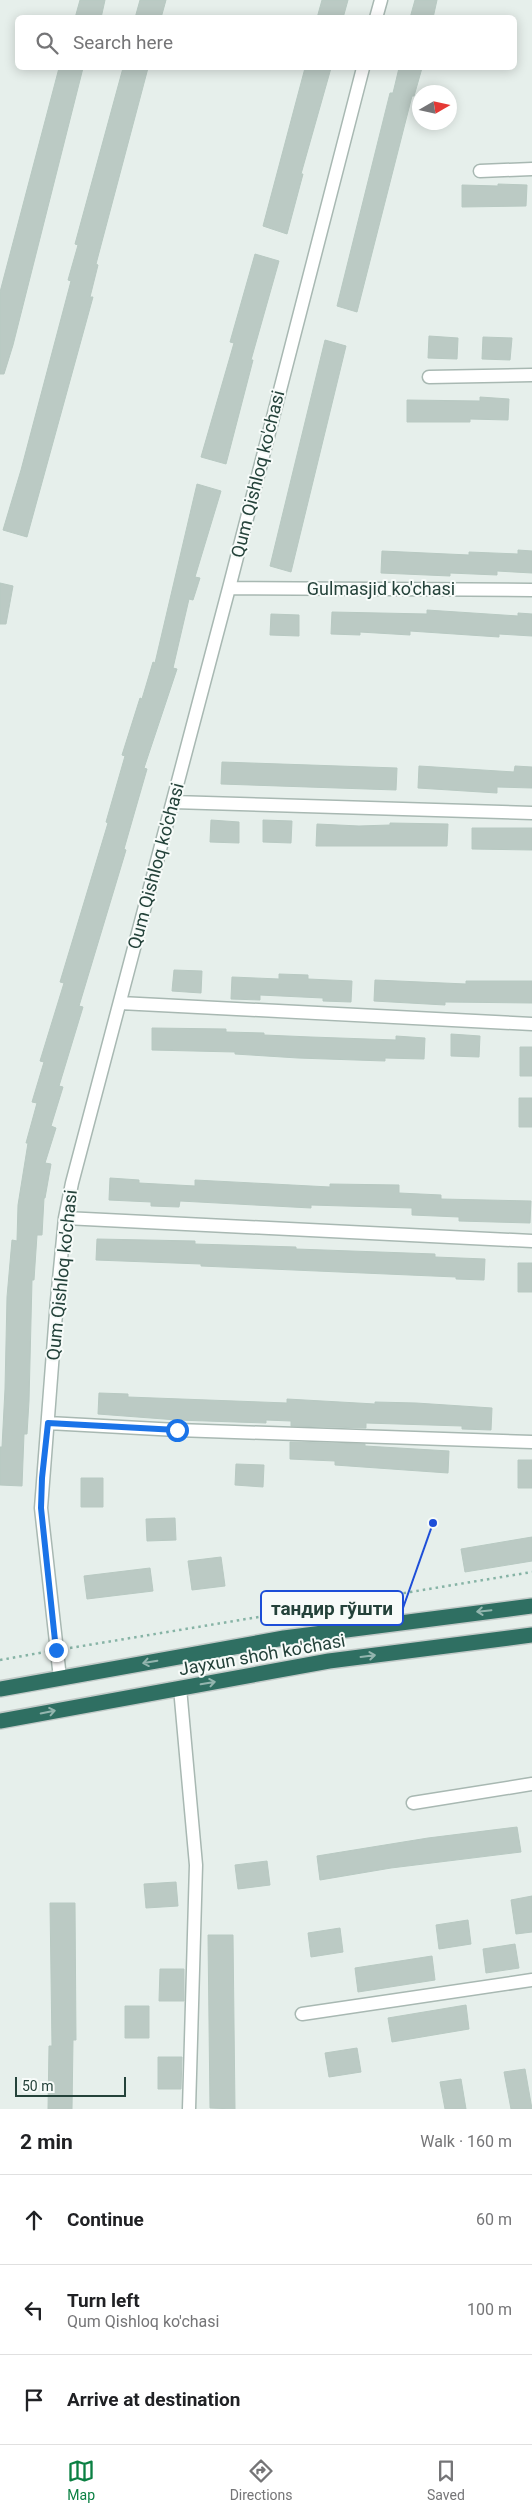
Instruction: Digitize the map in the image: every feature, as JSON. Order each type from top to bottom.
[{"type":"highway","name":"Jayxun shoh ko'chasi","points":[[0,1689],[284,1638],[532,1606]]},
{"type":"highway","name":"Jayxun shoh ko'chasi","points":[[0,1721],[329,1661],[532,1635]]},
{"type":"street","points":[[377,15],[381,0]]},
{"type":"street","name":"Qum Qishloq ko'chasi","points":[[60,1678],[41,1508],[42,1478],[66,1218],[72,1183],[229,588],[362,70]]},
{"type":"street","points":[[480,171],[532,169]]},
{"type":"street","points":[[429,377],[532,375]]},
{"type":"street","name":"Gulmasjid ko'chasi","points":[[229,588],[532,590]]},
{"type":"street","points":[[173,802],[532,813]]},
{"type":"street","points":[[120,1003],[532,1024]]},
{"type":"street","points":[[66,1218],[532,1241]]},
{"type":"street","points":[[48,1423],[177,1430],[532,1442]]},
{"type":"street","points":[[180,1688],[196,1865],[189,2109]]},
{"type":"street","points":[[413,1803],[532,1784]]},
{"type":"street","points":[[302,2014],[532,1980]]},
{"type":"path","points":[[0,1660],[532,1572]]},
{"type":"building","points":[[80,0],[105,0],[102,15],[76,15]]},
{"type":"building","points":[[140,0],[166,0],[162,15],[136,15]]},
{"type":"building","points":[[322,0],[348,0],[344,15],[318,15]]},
{"type":"building","points":[[415,0],[437,0],[434,15],[411,15]]},
{"type":"building","points":[[58,70],[82,70],[4,374],[0,374],[0,292]]},
{"type":"building","points":[[122,70],[147,70],[96,264],[98,265],[90,297],[93,297],[27,537],[3,530],[21,470],[71,281],[68,280],[78,245],[75,244]]},
{"type":"building","points":[[304,70],[330,70],[301,174],[303,174],[287,234],[263,226]]},
{"type":"building","points":[[399,70],[421,70],[417,85],[412,85],[412,96],[357,312],[337,306],[390,93],[393,93]]},
{"type":"building","points":[[498,184],[527,185],[526,206],[462,207],[462,185],[498,186]]},
{"type":"building","points":[[255,254],[279,261],[251,360],[253,360],[226,464],[201,457],[234,343],[230,342]]},
{"type":"building","points":[[429,336],[458,338],[457,359],[428,358]]},
{"type":"building","points":[[483,337],[512,338],[510,360],[482,359]]},
{"type":"building","points":[[325,340],[346,346],[291,572],[270,566]]},
{"type":"building","points":[[480,397],[509,399],[508,420],[470,419],[470,422],[407,422],[407,400],[480,401]]},
{"type":"building","points":[[197,484],[221,491],[195,577],[200,578],[193,600],[189,599],[173,668],[177,669],[144,768],[147,769],[124,849],[126,850],[79,1006],[83,1007],[59,1086],[63,1087],[51,1126],[56,1128],[45,1163],[51,1164],[44,1198],[42,1235],[37,1235],[34,1280],[32,1280],[29,1401],[27,1434],[24,1434],[22,1486],[0,1485],[7,1297],[12,1240],[17,1241],[18,1205],[28,1143],[26,1143],[37,1103],[32,1102],[44,1062],[40,1061],[64,983],[60,982],[108,823],[106,822],[125,756],[122,755],[140,698],[142,699],[153,662],[155,663]]},
{"type":"building","points":[[518,550],[532,551],[532,573],[497,571],[497,575],[450,573],[450,576],[381,573],[382,551],[469,555],[469,552],[518,554]]},
{"type":"building","points":[[0,583],[13,586],[6,624],[0,624]]},
{"type":"building","points":[[427,610],[518,616],[518,613],[532,614],[532,636],[499,634],[499,637],[410,631],[410,635],[360,632],[360,635],[331,634],[332,612],[427,614]]},
{"type":"building","points":[[271,614],[299,615],[299,636],[270,635]]},
{"type":"building","points":[[222,762],[397,768],[396,790],[221,784]]},
{"type":"building","points":[[419,766],[514,772],[515,766],[532,767],[532,788],[497,787],[497,793],[418,788]]},
{"type":"building","points":[[211,820],[239,822],[239,843],[210,842]]},
{"type":"building","points":[[263,820],[292,821],[291,843],[263,842]]},
{"type":"building","points":[[390,823],[448,824],[447,846],[316,846],[317,824],[359,826],[390,825]]},
{"type":"building","points":[[472,828],[532,828],[532,850],[472,849]]},
{"type":"building","points":[[174,970],[202,971],[201,993],[172,991]]},
{"type":"building","points":[[279,974],[308,975],[308,979],[352,981],[351,1002],[323,1001],[323,998],[260,995],[260,1000],[231,999],[232,977],[279,979]]},
{"type":"building","points":[[375,980],[466,984],[466,981],[532,981],[532,1003],[445,1002],[445,1005],[374,1001]]},
{"type":"building","points":[[152,1028],[226,1029],[226,1032],[311,1037],[396,1040],[396,1036],[425,1038],[424,1059],[385,1058],[385,1061],[298,1058],[235,1054],[235,1052],[152,1050]]},
{"type":"building","points":[[451,1034],[480,1036],[479,1057],[451,1056]]},
{"type":"building","points":[[520,1047],[532,1047],[532,1076],[520,1076]]},
{"type":"building","points":[[519,1098],[532,1098],[532,1127],[519,1127]]},
{"type":"building","points":[[110,1178],[139,1180],[139,1183],[195,1186],[195,1180],[330,1187],[330,1184],[399,1185],[399,1193],[441,1195],[441,1199],[531,1201],[530,1223],[459,1221],[459,1217],[412,1215],[412,1208],[311,1205],[311,1208],[180,1201],[179,1207],[151,1206],[151,1202],[109,1200]]},
{"type":"building","points":[[97,1239],[195,1241],[195,1244],[435,1254],[435,1257],[485,1259],[484,1280],[456,1279],[456,1277],[96,1260]]},
{"type":"building","points":[[518,1263],[532,1263],[532,1292],[518,1292]]},
{"type":"building","points":[[99,1393],[128,1394],[128,1397],[287,1403],[287,1399],[375,1404],[375,1402],[416,1403],[492,1408],[491,1430],[462,1429],[462,1426],[366,1423],[366,1428],[291,1426],[291,1421],[266,1420],[266,1423],[177,1420],[98,1414]]},
{"type":"building","points":[[290,1442],[365,1444],[365,1446],[449,1451],[448,1473],[335,1465],[335,1461],[290,1459]]},
{"type":"building","points":[[518,1460],[532,1460],[532,1488],[518,1488]]},
{"type":"building","points":[[236,1464],[264,1465],[263,1487],[235,1485]]},
{"type":"building","points":[[81,1478],[103,1478],[103,1507],[81,1507]]},
{"type":"building","points":[[175,1518],[176,1540],[147,1541],[146,1519]]},
{"type":"building","points":[[532,1537],[532,1561],[465,1572],[461,1549]]},
{"type":"building","points":[[221,1557],[225,1586],[192,1590],[188,1561]]},
{"type":"building","points":[[150,1568],[153,1591],[87,1599],[84,1576]]},
{"type":"building","points":[[517,1827],[521,1852],[391,1868],[320,1880],[317,1856],[428,1838]]},
{"type":"building","points":[[267,1861],[270,1885],[238,1889],[235,1865]]},
{"type":"building","points":[[176,1882],[178,1906],[146,1908],[144,1884]]},
{"type":"building","points":[[532,1896],[532,1932],[516,1934],[511,1900]]},
{"type":"building","points":[[50,1903],[75,1903],[76,2040],[73,2040],[72,2109],[48,2109],[49,2046],[52,2046]]},
{"type":"building","points":[[468,1920],[471,1944],[439,1949],[436,1925]]},
{"type":"building","points":[[340,1928],[343,1952],[311,1957],[308,1933]]},
{"type":"building","points":[[208,1935],[233,1935],[235,2109],[210,2108]]},
{"type":"building","points":[[515,1944],[519,1968],[486,1973],[483,1949]]},
{"type":"building","points":[[432,1956],[435,1980],[358,1992],[355,1968]]},
{"type":"building","points":[[160,1969],[184,1969],[184,2001],[159,2001]]},
{"type":"building","points":[[466,2005],[469,2029],[392,2042],[388,2018]]},
{"type":"building","points":[[125,2006],[149,2006],[149,2038],[125,2038]]},
{"type":"building","points":[[357,2048],[361,2072],[329,2077],[325,2053]]},
{"type":"building","points":[[158,2057],[182,2057],[181,2089],[158,2089]]},
{"type":"building","points":[[525,2069],[532,2109],[511,2109],[504,2072]]},
{"type":"building","points":[[461,2079],[466,2109],[445,2109],[440,2082]]},
{"type":"place","name":"тандир гўшти","points":[[433,1523]]},
{"type":"route","points":[[56,1650],[41,1508],[48,1423],[177,1430]]}]
